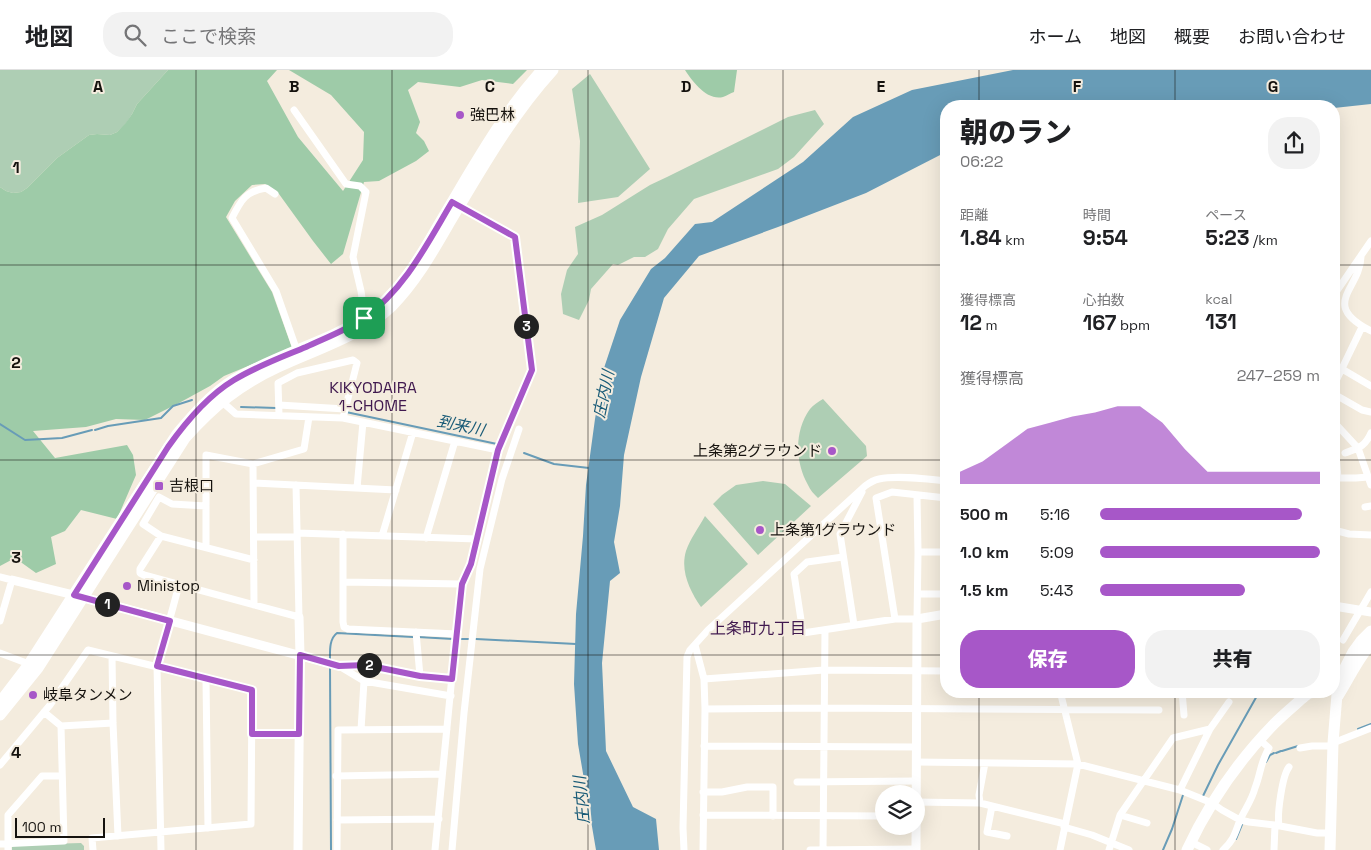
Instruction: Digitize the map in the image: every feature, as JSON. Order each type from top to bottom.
[{"type":"main road","points":[[218,398],[278,367],[362,330],[389,309],[406,291],[420,271],[505,117],[542,70]]},
{"type":"main road","points":[[0,702],[78,596],[178,447],[218,398],[234,380],[267,363],[357,323],[384,302],[404,281],[509,125],[553,70]]},
{"type":"main road","points":[[0,715],[38,668],[78,596]]},
{"type":"main road","points":[[1340,679],[1353,652],[1371,631]]},
{"type":"main road","points":[[1340,688],[1346,685],[1352,669],[1371,644]]},
{"type":"main road","points":[[1189,846],[1212,803],[1237,767],[1274,724],[1304,698]]},
{"type":"main road","points":[[1330,850],[1336,698]]},
{"type":"street","points":[[294,110],[346,184],[360,186],[366,192],[352,258],[361,290],[364,318]]},
{"type":"street","points":[[275,194],[266,188],[254,190],[240,202],[232,218],[276,291],[297,351]]},
{"type":"street","points":[[435,850],[462,584],[471,564],[498,450],[532,370],[515,237],[457,204]]},
{"type":"street","points":[[1340,286],[1371,241]]},
{"type":"street","points":[[1361,257],[1358,270],[1346,293],[1345,308],[1362,327],[1371,331]]},
{"type":"street","points":[[1340,373],[1362,327]]},
{"type":"street","points":[[279,409],[278,382],[297,373],[353,360],[357,363],[344,412]]},
{"type":"street","points":[[1342,369],[1371,386]]},
{"type":"street","points":[[1340,397],[1362,410],[1371,412]]},
{"type":"street","points":[[218,398],[236,414],[279,409],[344,412],[363,422],[498,450]]},
{"type":"street","points":[[279,409],[309,416],[344,412]]},
{"type":"street","points":[[206,547],[206,455],[253,464],[304,449],[309,416]]},
{"type":"street","points":[[357,488],[363,422]]},
{"type":"street","points":[[1340,428],[1358,448],[1371,485]]},
{"type":"street","points":[[452,850],[480,569],[502,478],[519,429]]},
{"type":"street","points":[[382,536],[413,432]]},
{"type":"street","points":[[1345,452],[1358,448],[1367,442],[1371,433]]},
{"type":"street","points":[[426,538],[455,441]]},
{"type":"street","points":[[253,464],[254,605]]},
{"type":"street","points":[[1340,478],[1368,477]]},
{"type":"street","points":[[684,850],[687,658],[690,650],[708,630],[865,486],[874,480],[886,478],[940,481]]},
{"type":"street","points":[[254,483],[396,490]]},
{"type":"street","points":[[296,485],[300,655],[298,850]]},
{"type":"street","points":[[854,625],[840,534],[865,486]]},
{"type":"street","points":[[895,619],[876,498],[892,492],[940,498]]},
{"type":"street","points":[[916,785],[917,496]]},
{"type":"street","points":[[206,506],[172,504],[159,497],[144,524],[161,536],[254,560]]},
{"type":"street","points":[[1340,532],[1371,534]]},
{"type":"street","points":[[254,538],[343,534],[477,540]]},
{"type":"street","points":[[343,534],[344,627],[456,637]]},
{"type":"street","points":[[161,536],[140,569],[140,573],[144,576],[299,616]]},
{"type":"street","points":[[918,552],[940,552]]},
{"type":"street","points":[[843,556],[807,562],[794,574],[803,633],[895,619],[917,619],[940,615]]},
{"type":"street","points":[[0,577],[333,664],[364,681],[450,696]]},
{"type":"street","points":[[1,617],[12,580]]},
{"type":"street","points":[[344,582],[462,584]]},
{"type":"street","points":[[161,850],[157,666],[179,585]]},
{"type":"street","points":[[1343,640],[1371,592]]},
{"type":"street","points":[[918,594],[940,594]]},
{"type":"street","points":[[1340,607],[1371,612]]},
{"type":"street","points":[[823,850],[824,630]]},
{"type":"street","points":[[416,632],[420,676]]},
{"type":"street","points":[[695,645],[704,679],[703,850]]},
{"type":"street","points":[[0,765],[44,712],[88,650],[252,690],[251,824],[92,838],[93,850]]},
{"type":"street","points":[[0,653],[29,664]]},
{"type":"street","points":[[112,656],[118,836]]},
{"type":"street","points":[[333,664],[366,665],[420,676],[452,679]]},
{"type":"street","points":[[704,679],[824,670],[940,671]]},
{"type":"street","points":[[206,680],[208,828]]},
{"type":"street","points":[[361,730],[364,681]]},
{"type":"street","points":[[1060,850],[1078,764],[1062,698]]},
{"type":"street","points":[[1183,698],[1184,715]]},
{"type":"street","points":[[1180,790],[1210,729],[1229,702]]},
{"type":"street","points":[[705,709],[1159,710]]},
{"type":"street","points":[[44,712],[61,726],[113,723]]},
{"type":"street","points":[[61,726],[64,841],[5,846],[8,815],[42,776],[62,776]]},
{"type":"street","points":[[1300,748],[1333,745],[1371,728]]},
{"type":"street","points":[[337,850],[336,776],[338,730],[447,729]]},
{"type":"street","points":[[1109,850],[1120,815],[1174,738],[1210,729]]},
{"type":"street","points":[[252,734],[299,734]]},
{"type":"street","points":[[1223,850],[1236,834],[1240,820],[1256,787],[1263,758],[1269,748],[1260,740]]},
{"type":"street","points":[[704,746],[916,748]]},
{"type":"street","points":[[916,762],[1078,764],[1180,790],[1212,803],[1240,820],[1317,833],[1330,833]]},
{"type":"street","points":[[980,803],[979,795],[985,763]]},
{"type":"street","points":[[1274,850],[1282,789],[1288,767]]},
{"type":"street","points":[[336,776],[442,774]]},
{"type":"street","points":[[797,782],[916,781]]},
{"type":"street","points":[[703,792],[722,792],[747,787],[773,787],[773,816]]},
{"type":"street","points":[[925,802],[980,803],[1065,825],[1130,850]]},
{"type":"street","points":[[992,806],[986,832],[1008,836]]},
{"type":"street","points":[[703,815],[875,816]]},
{"type":"street","points":[[1120,815],[1147,823]]},
{"type":"street","points":[[337,820],[439,819]]},
{"type":"street","points":[[810,850],[916,849],[916,835]]},
{"type":"street","points":[[1189,846],[1207,850]]},
{"type":"green space","points":[[0,70],[168,70],[137,104],[125,125],[117,132],[110,135],[89,135],[57,158],[27,188],[21,192],[13,193],[0,187]]},
{"type":"green space","points":[[168,70],[277,70],[267,81],[298,137],[343,191],[363,160],[364,132],[331,95],[289,70],[527,70],[513,84],[482,80],[460,87],[418,82],[408,90],[420,122],[416,133],[424,141],[429,151],[416,161],[379,181],[364,182],[343,254],[331,264],[279,194],[265,184],[252,185],[235,201],[226,217],[272,292],[292,348],[224,376],[210,386],[145,420],[116,419],[86,427],[33,431],[55,458],[127,445],[133,455],[136,475],[117,519],[81,510],[65,531],[51,537],[56,564],[36,573],[15,558],[0,566],[0,187],[13,193],[21,192],[57,158],[89,135],[110,135],[117,132],[125,124],[137,104]]},
{"type":"green space","points":[[685,70],[737,70],[734,92],[723,97],[711,96],[696,84]]},
{"type":"green space","points":[[590,74],[650,169],[618,197],[578,203],[580,141],[572,89]]},
{"type":"green space","points":[[815,110],[824,124],[794,157],[778,169],[694,199],[668,229],[658,249],[645,257],[634,257],[618,265],[613,264],[591,289],[589,300],[579,320],[563,314],[561,294],[567,270],[578,254],[575,227],[602,215],[650,185],[788,117]]},
{"type":"green space","name":"上条第2グラウンド","points":[[823,399],[866,446],[867,456],[818,498],[810,489],[804,476],[798,447],[801,427],[805,418],[811,408]]},
{"type":"green space","name":"上条第1グラウンド","points":[[763,481],[785,484],[811,506],[758,555],[713,504],[736,485]]},
{"type":"green space","points":[[705,516],[748,564],[701,607],[687,581],[684,558],[690,542]]},
{"type":"green space","points":[[81,843],[84,846],[84,850],[12,850],[14,845]]},
{"type":"water","name":"庄内川","points":[[1013,70],[1371,70],[1371,104],[1340,107],[1340,100],[940,100],[940,155],[866,193],[699,256],[664,298],[641,377],[624,455],[620,506],[614,542],[620,573],[610,581],[602,663],[606,751],[633,807],[656,819],[659,850],[596,850],[578,744],[574,684],[576,614],[586,485],[595,419],[604,368],[620,320],[651,269],[665,258],[695,224],[712,222],[803,162],[853,117],[912,90]]},
{"type":"waterway","points":[[95,430],[108,426],[161,418],[173,406],[192,400]]},
{"type":"waterway","name":"到来川","points":[[241,407],[276,408]]},
{"type":"waterway","name":"到来川","points":[[346,412],[497,444]]},
{"type":"waterway","points":[[0,424],[25,440],[62,438],[92,430]]},
{"type":"waterway","name":"到来川","points":[[524,453],[554,464],[589,468]]},
{"type":"waterway","points":[[330,660],[331,642],[337,633],[413,637]]},
{"type":"waterway","points":[[418,637],[453,639]]},
{"type":"waterway","points":[[458,639],[471,639]]},
{"type":"waterway","points":[[476,639],[576,644]]},
{"type":"waterway","points":[[330,667],[331,850]]},
{"type":"waterway","points":[[1203,796],[1256,698]]},
{"type":"waterway","points":[[1358,729],[1371,724]]},
{"type":"waterway","points":[[1282,751],[1298,746]]},
{"type":"waterway","points":[[1276,753],[1281,751]]},
{"type":"waterway","points":[[1266,762],[1270,755],[1274,753]]},
{"type":"waterway","points":[[1163,850],[1183,795]]},
{"type":"waterway","points":[[1236,839],[1243,822]]},
{"type":"place","name":"強巴林","points":[[460,115]]},
{"type":"place","name":"上条第2グラウンド","points":[[832,451]]},
{"type":"place","name":"吉根口","points":[[159,486]]},
{"type":"place","name":"上条第1グラウンド","points":[[760,530]]},
{"type":"place","name":"Ministop","points":[[127,586]]},
{"type":"place","name":"岐阜タンメン","points":[[33,695]]},
{"type":"district","name":"KIKYODAIRA 1-CHOME","points":[[373,396]]},
{"type":"district","name":"上条町九丁目","points":[[758,628]]},
{"type":"route","points":[[452,202],[515,237],[532,370],[498,450],[471,564],[462,584],[452,679],[420,676],[366,665],[339,666],[300,655],[299,734],[252,734],[252,690],[206,680],[157,666],[170,621],[74,595],[158,462],[177,434],[195,414],[234,380],[364,318],[384,302],[404,281],[452,202]]}]
